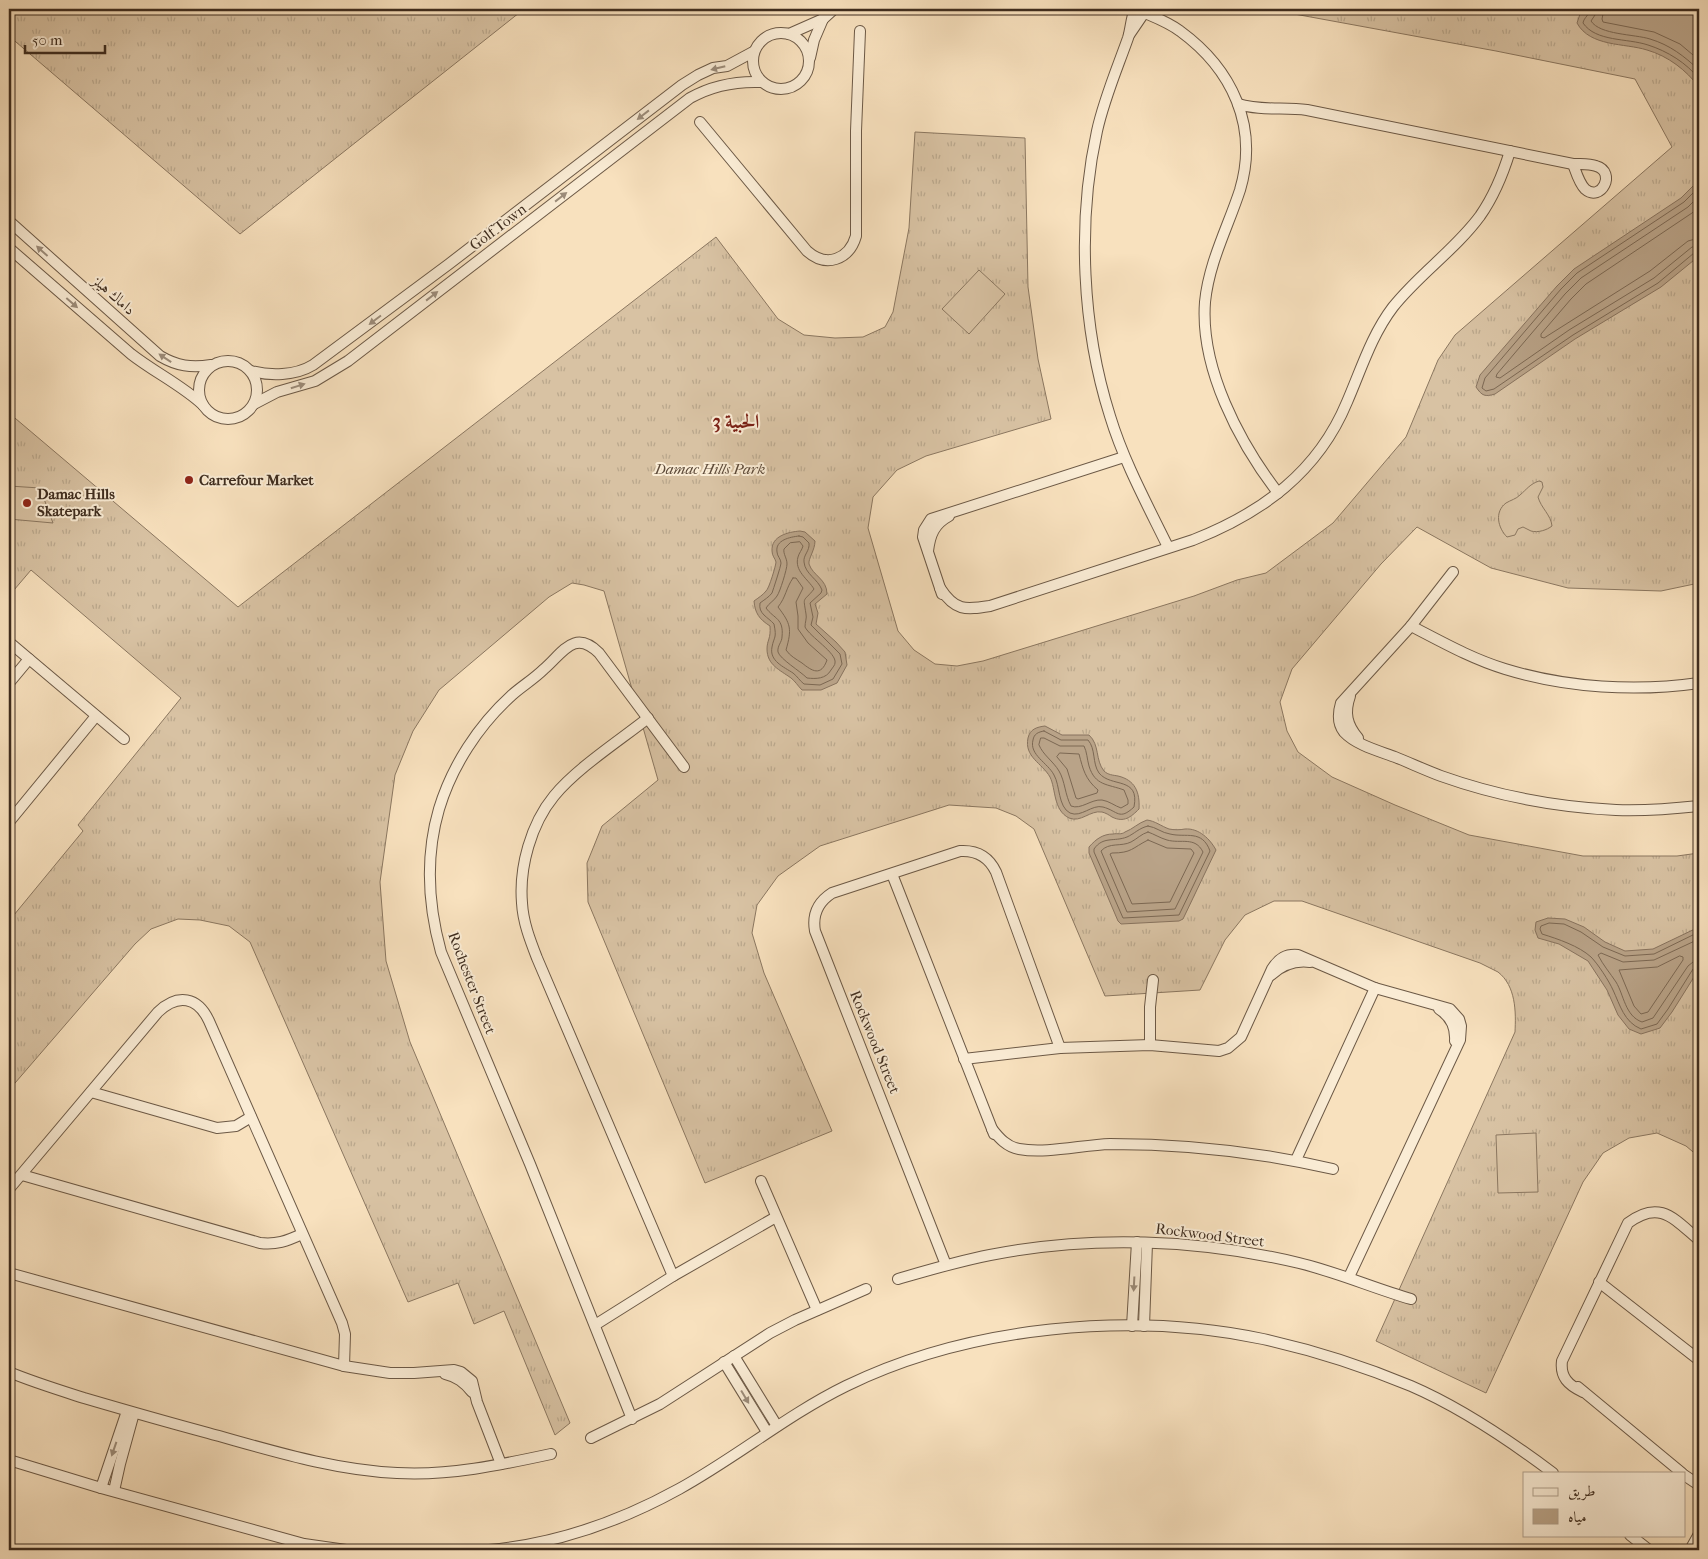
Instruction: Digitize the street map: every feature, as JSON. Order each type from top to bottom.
[{"type":"street","points":[[789,34],[823,19],[834,9]]},
{"type":"street","points":[[1168,547],[1124,457],[1110,416],[1097,364],[1086,286],[1087,198],[1097,132],[1106,98],[1138,10],[1168,23],[1202,49],[1219,68],[1238,104],[1244,123],[1247,156],[1240,190],[1209,277],[1205,303],[1206,330],[1210,356],[1224,401],[1233,422],[1259,469],[1278,493]]},
{"type":"street","points":[[809,62],[807,50],[800,40],[789,34],[780,33],[764,38],[758,44],[753,52],[752,63],[755,74],[761,82],[770,88],[781,90],[791,88],[800,82],[807,73],[814,40],[823,19]]},
{"type":"street","points":[[700,122],[807,251],[824,260],[836,259],[842,256],[851,248],[856,236],[856,131],[860,31]]},
{"type":"street","name":"Golf Town","points":[[251,371],[263,374],[286,373],[299,371],[313,365],[463,254],[682,85],[713,68],[728,66],[753,52]]},
{"type":"street","name":"Golf Town","points":[[254,404],[277,392],[315,381],[348,361],[690,98],[716,86],[730,83],[761,82]]},
{"type":"street","points":[[1238,104],[1250,107],[1307,110],[1572,164]]},
{"type":"street","points":[[1244,123],[1252,114],[1262,108]]},
{"type":"street","points":[[1124,457],[957,512],[934,527],[927,554],[946,604],[952,611],[960,614],[977,614],[990,606],[1193,540],[1217,531],[1278,493],[1299,475],[1319,453],[1335,428],[1375,336],[1393,307],[1479,216],[1492,196],[1503,173],[1510,151]]},
{"type":"street","name":"داماك هيلز","points":[[9,222],[160,356],[184,367],[211,365]]},
{"type":"street","points":[[9,248],[131,354],[193,396],[214,416],[229,419],[238,418],[245,414],[254,404],[257,388],[251,371],[240,362],[232,360],[225,360],[211,365],[203,373],[199,383],[199,395],[203,405]]},
{"type":"street","points":[[1453,572],[1411,626],[1352,690],[1346,709],[1346,716],[1351,730],[1363,744],[1440,776],[1526,800],[1616,810],[1661,810],[1699,806]]},
{"type":"street","points":[[1411,626],[1465,654],[1505,669],[1546,679],[1591,685],[1644,687],[1699,682]]},
{"type":"street","points":[[9,642],[124,739]]},
{"type":"street","name":"Rochester Street","points":[[632,1419],[441,952],[431,906],[430,861],[435,825],[440,807],[453,774],[469,745],[500,706],[546,668],[567,646],[584,643],[595,648],[684,767]]},
{"type":"street","points":[[9,683],[29,659]]},
{"type":"street","points":[[9,822],[96,716]]},
{"type":"street","points":[[648,718],[576,775],[554,796],[539,820],[528,846],[523,874],[522,903],[527,931],[537,958],[673,1276]]},
{"type":"street","name":"Rockwood Street","points":[[946,1265],[817,936],[814,925],[817,908],[832,893],[960,852],[980,854],[990,861],[996,872],[1060,1048]]},
{"type":"street","points":[[892,874],[992,1129],[1000,1146],[1006,1151],[1021,1154],[1039,1150],[1108,1144],[1177,1145],[1246,1152],[1296,1160],[1333,1169]]},
{"type":"street","points":[[964,1059],[1060,1048],[1150,1045],[1219,1051],[1228,1048],[1241,1037],[1268,977],[1277,962],[1290,954],[1298,955],[1375,988],[1450,1009],[1459,1019],[1462,1033],[1349,1277]]},
{"type":"street","points":[[1150,1045],[1150,1007],[1153,980]]},
{"type":"street","points":[[1296,1160],[1375,988]]},
{"type":"street","points":[[9,1189],[166,1004],[176,1000],[187,1000],[197,1004],[205,1011],[342,1323],[345,1334],[344,1366]]},
{"type":"street","points":[[91,1092],[217,1128],[236,1126],[251,1117]]},
{"type":"street","points":[[22,1175],[260,1243],[280,1243],[302,1234]]},
{"type":"street","points":[[761,1181],[817,1310]]},
{"type":"street","points":[[1681,1472],[1576,1385],[1567,1361],[1568,1348],[1628,1223],[1640,1214],[1654,1211],[1668,1214],[1699,1240]]},
{"type":"street","points":[[595,1325],[673,1276],[776,1218]]},
{"type":"street","points":[[1132,1326],[1142,1242]]},
{"type":"street","points":[[1142,1242],[1144,1326]]},
{"type":"street","name":"Rockwood Street","points":[[898,1279],[946,1265],[991,1255],[1088,1243],[1142,1242],[1198,1246],[1249,1253],[1299,1263],[1349,1277],[1411,1299]]},
{"type":"street","points":[[9,1272],[344,1366],[390,1373],[454,1370],[461,1372],[472,1382],[477,1402],[501,1464]]},
{"type":"street","points":[[1599,1282],[1699,1360]]},
{"type":"street","points":[[591,1438],[660,1404],[770,1333],[866,1289]]},
{"type":"street","points":[[489,1550],[546,1540],[592,1527],[637,1510],[680,1489],[766,1432],[846,1386],[884,1369],[923,1355],[968,1343],[1059,1329],[1144,1326],[1197,1330],[1261,1338],[1329,1356],[1413,1387],[1453,1407],[1491,1429],[1553,1472]]},
{"type":"street","points":[[734,1356],[777,1426]]},
{"type":"street","points":[[724,1362],[766,1432]]},
{"type":"street","points":[[9,1372],[30,1381],[130,1412],[297,1458],[363,1470],[397,1474],[432,1473],[467,1470],[551,1454]]},
{"type":"street","points":[[101,1488],[130,1412]]},
{"type":"street","points":[[114,1491],[130,1412]]},
{"type":"street","points":[[9,1460],[101,1488],[304,1544],[346,1550]]},
{"type":"street","points":[[1686,1476],[1699,1485]]},
{"type":"street","points":[[1690,1550],[1699,1534]]},
{"type":"street","points":[[1631,1536],[1648,1550]]},
{"type":"green space","points":[[9,9],[524,9],[240,234],[9,36]]},
{"type":"green space","name":"Damac Hills Park","points":[[1267,9],[1699,9],[1699,583],[1661,591],[1568,588],[1491,568],[1417,527],[1381,564],[1292,669],[1280,702],[1287,731],[1298,752],[1332,777],[1469,835],[1583,856],[1677,856],[1699,853],[1699,1157],[1686,1146],[1657,1133],[1629,1138],[1603,1153],[1583,1182],[1486,1393],[1376,1341],[1515,1032],[1514,1000],[1504,978],[1498,972],[1480,963],[1302,901],[1274,901],[1245,915],[1225,940],[1200,990],[1105,996],[1034,829],[1016,816],[996,808],[949,805],[820,846],[778,876],[757,905],[752,933],[764,973],[832,1131],[705,1183],[588,902],[587,863],[602,826],[658,780],[604,591],[584,585],[572,583],[549,597],[439,690],[413,731],[395,775],[380,882],[386,961],[410,1042],[570,1423],[555,1435],[504,1311],[474,1324],[458,1283],[408,1302],[250,942],[229,926],[200,920],[178,919],[151,929],[135,944],[9,1090],[9,921],[83,831],[78,825],[181,698],[31,570],[14,590],[9,591],[9,413],[238,607],[716,237],[778,319],[804,335],[835,338],[863,337],[885,327],[893,312],[909,228],[915,132],[1025,138],[1028,287],[1038,359],[1051,419],[926,456],[897,470],[873,497],[868,528],[898,631],[914,650],[935,664],[957,666],[983,661],[1194,596],[1237,580],[1266,573],[1333,523],[1406,437],[1438,360],[1455,335],[1672,147],[1635,79],[1496,51]]},
{"type":"green space","points":[[979,270],[1005,294],[969,334],[942,309]]},
{"type":"green space","points":[[1539,481],[1542,482],[1543,487],[1538,497],[1550,518],[1552,526],[1537,532],[1523,527],[1518,529],[1515,535],[1507,537],[1501,529],[1499,520],[1502,507]]},
{"type":"green space","name":"Damac Hills Skatepark","points":[[9,486],[40,488],[53,523],[9,519]]},
{"type":"green space","points":[[1536,1133],[1538,1192],[1498,1193],[1496,1135]]},
{"type":"water","points":[[1588,9],[1699,9],[1699,87],[1682,69],[1662,56],[1647,50],[1609,43],[1590,36],[1577,23],[1580,14]]},
{"type":"water","points":[[1699,180],[1699,256],[1661,287],[1575,339],[1495,394],[1484,395],[1480,392],[1476,387],[1480,375],[1574,269],[1681,198]]},
{"type":"water","points":[[790,532],[805,532],[815,541],[809,564],[825,585],[827,594],[815,604],[818,613],[816,624],[845,652],[847,665],[837,683],[821,690],[802,690],[772,663],[767,649],[770,626],[758,615],[754,601],[767,589],[772,577],[776,562],[772,553],[774,542],[777,538]]},
{"type":"water","points":[[1045,726],[1062,735],[1089,735],[1095,743],[1099,762],[1104,771],[1129,780],[1135,788],[1139,797],[1139,809],[1130,817],[1124,819],[1116,819],[1102,812],[1093,813],[1078,819],[1069,818],[1064,814],[1058,805],[1050,777],[1031,755],[1027,745],[1030,732]]},
{"type":"water","points":[[1147,820],[1169,829],[1195,830],[1207,838],[1216,850],[1183,919],[1179,921],[1121,924],[1118,921],[1089,853],[1089,847],[1103,836],[1122,833]]},
{"type":"water","points":[[1548,918],[1565,919],[1584,927],[1605,942],[1625,951],[1653,949],[1699,927],[1699,969],[1660,1028],[1641,1034],[1629,1029],[1618,1015],[1607,990],[1588,961],[1559,944],[1538,938],[1535,930],[1536,922]]},
{"type":"place","name":"Carrefour Market","points":[[189,480]]},
{"type":"place","name":"Damac Hills Skatepark","points":[[27,503]]},
{"type":"district","name":"الحبية 3","points":[[736,421]]}]
